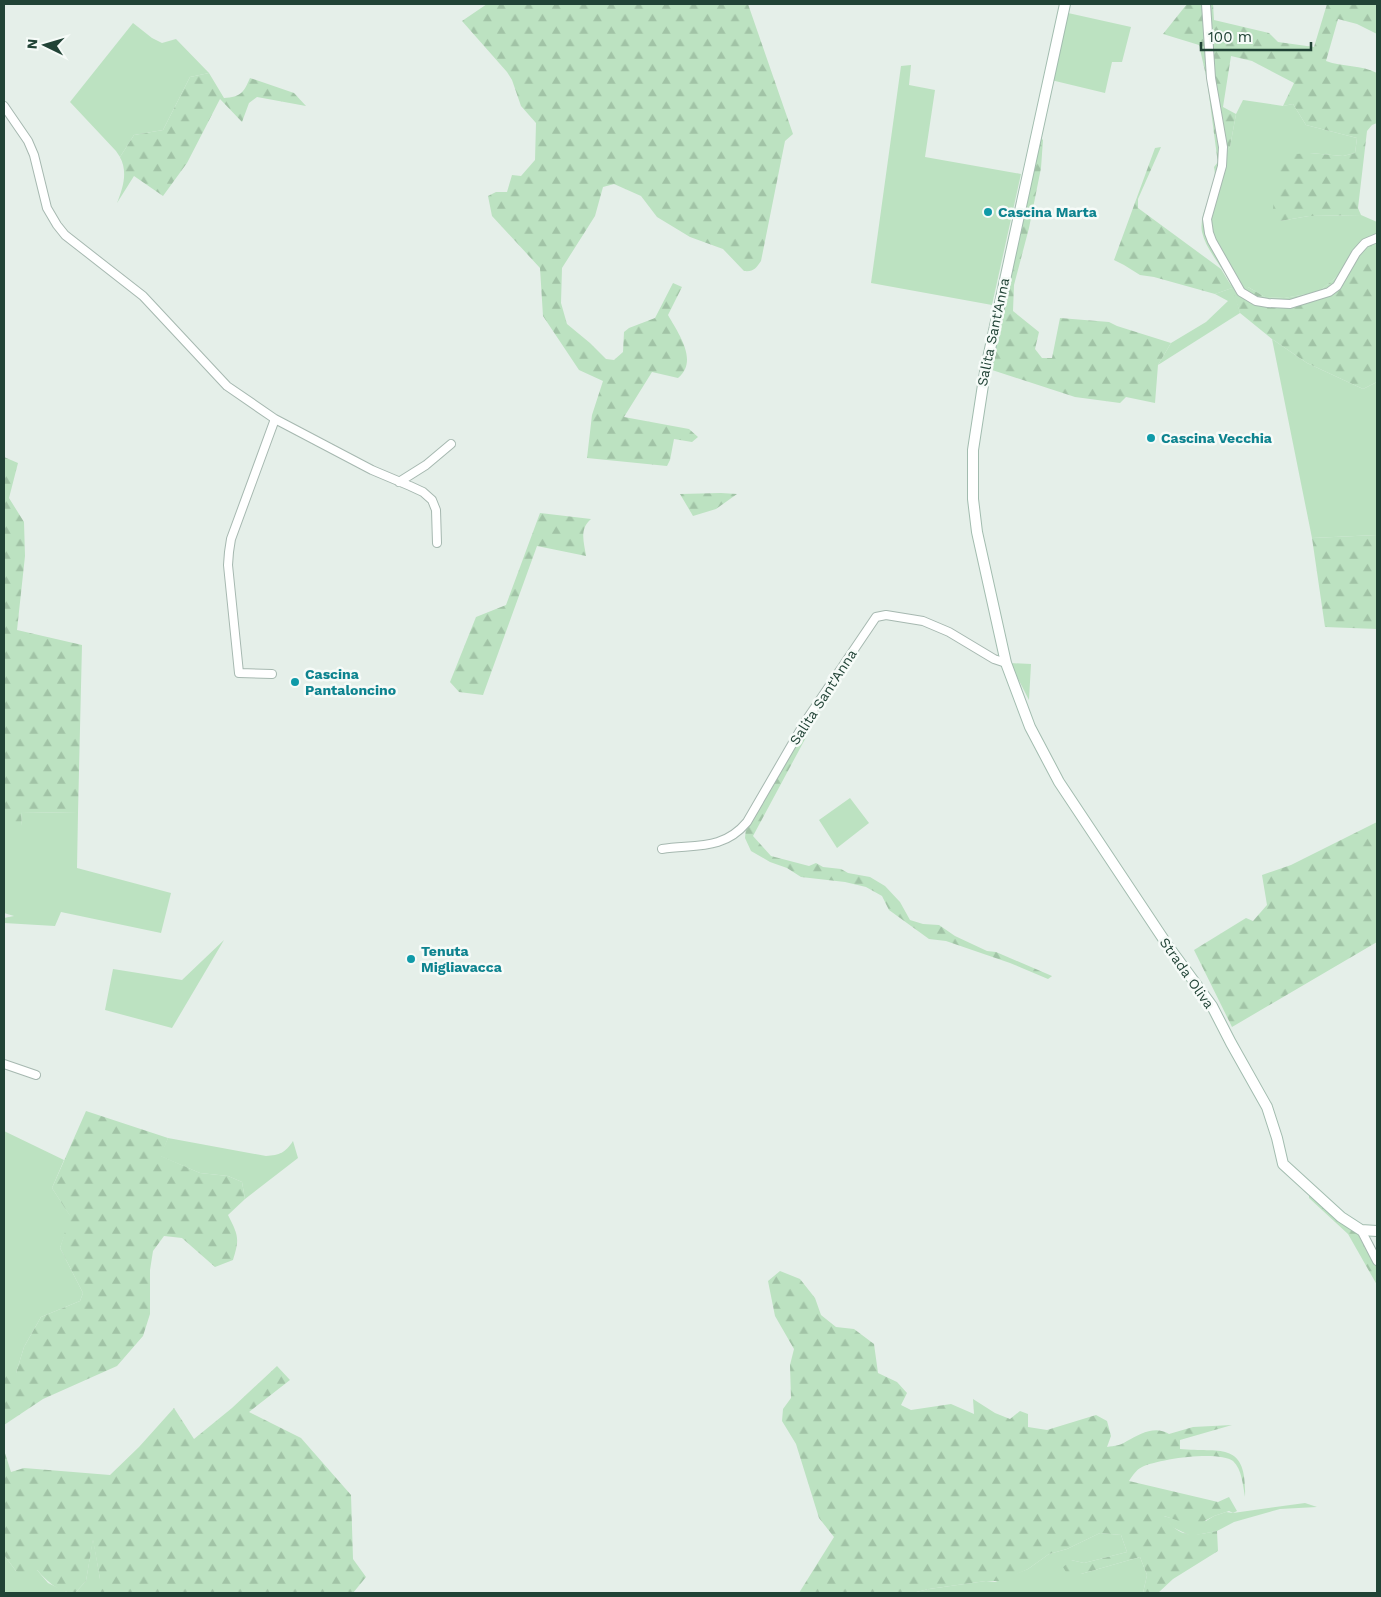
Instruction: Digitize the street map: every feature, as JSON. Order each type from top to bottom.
[{"type":"street","name":"Salita Sant'Anna","points":[[1007,667],[977,532],[973,499],[973,450],[985,372],[1065,4]]},
{"type":"street","points":[[1206,4],[1211,78],[1223,147],[1222,166],[1207,225],[1212,241],[1241,292],[1256,301],[1290,304],[1329,292],[1337,286],[1356,253],[1365,242],[1377,238]]},
{"type":"street","points":[[4,106],[28,141],[34,154],[47,208],[65,235],[143,296],[227,386],[275,419],[372,470],[410,486],[432,500],[436,510],[437,543]]},
{"type":"street","points":[[272,674],[239,674],[228,565],[232,539],[275,419]]},
{"type":"street","points":[[399,482],[426,465],[451,444]]},
{"type":"street","name":"Salita Sant'Anna","points":[[662,849],[702,846],[721,840],[739,831],[805,722],[876,617],[880,615],[894,616],[928,623],[949,632],[1007,667]]},
{"type":"street","name":"Strada Oliva","points":[[1007,667],[1030,727],[1059,782],[1168,946],[1212,1006],[1234,1050],[1267,1107],[1283,1164],[1340,1217],[1360,1230],[1377,1261]]},
{"type":"street","points":[[4,1064],[36,1076]]},
{"type":"street","points":[[1360,1230],[1377,1232]]},
{"type":"green space","points":[[487,4],[748,4],[793,134],[785,141],[761,261],[758,266],[750,271],[744,271],[723,249],[690,237],[657,217],[641,196],[614,184],[603,187],[595,216],[562,268],[561,303],[567,324],[606,359],[614,360],[623,352],[624,332],[629,328],[655,318],[673,283],[682,287],[668,315],[685,347],[687,364],[684,371],[678,378],[652,372],[624,417],[689,429],[698,437],[692,442],[674,439],[667,466],[587,458],[592,415],[603,381],[579,370],[543,316],[540,268],[492,216],[488,196],[496,192],[507,192],[512,175],[521,176],[535,160],[536,123],[521,106],[512,80],[507,72],[462,21]]},
{"type":"green space","points":[[1187,4],[1213,4],[1214,20],[1269,33],[1278,42],[1314,47],[1327,4],[1377,4],[1377,34],[1357,24],[1338,19],[1326,61],[1371,70],[1377,73],[1377,123],[1372,125],[1367,131],[1358,208],[1361,215],[1309,216],[1280,221],[1273,210],[1282,155],[1310,153],[1343,156],[1355,153],[1357,138],[1306,125],[1293,104],[1283,106],[1294,83],[1252,61],[1231,56],[1223,107],[1236,114],[1230,147],[1218,164],[1207,80],[1199,45],[1163,34]]},
{"type":"green space","points":[[1068,13],[1131,27],[1122,62],[1112,62],[1105,93],[1051,80]]},
{"type":"green space","points":[[133,23],[152,38],[162,43],[176,39],[209,73],[190,77],[163,130],[134,135],[120,157],[70,102]]},
{"type":"green space","points":[[911,65],[909,85],[935,90],[925,157],[1021,174],[992,305],[871,283],[901,66]]},
{"type":"green space","points":[[209,73],[224,98],[241,93],[250,78],[294,93],[306,106],[257,97],[249,103],[242,122],[220,99],[187,163],[163,196],[134,176],[117,203],[123,186],[124,174],[120,157],[134,135],[163,130],[190,77]]},
{"type":"green space","points":[[1243,100],[1283,106],[1293,104],[1306,125],[1357,138],[1355,153],[1343,156],[1310,153],[1280,221],[1309,216],[1361,215],[1377,222],[1377,238],[1339,275],[1318,292],[1284,298],[1265,297],[1248,287],[1233,287],[1240,313],[1158,365],[1171,343],[1206,322],[1228,301],[1215,294],[1232,288],[1204,240],[1202,224],[1214,183],[1214,167],[1230,147],[1236,114]]},
{"type":"green space","points":[[1038,135],[1043,140],[1041,168],[1029,228],[1014,285],[1013,311],[1039,332],[1035,349],[1042,358],[1052,358],[1060,318],[1109,322],[1171,343],[1158,365],[1155,403],[1126,397],[1120,403],[1075,397],[989,369]]},
{"type":"green space","points":[[1161,147],[1138,199],[1138,208],[1221,269],[1232,287],[1248,287],[1265,297],[1284,298],[1318,292],[1339,275],[1367,244],[1377,238],[1377,382],[1363,389],[1307,363],[1272,339],[1240,313],[1232,288],[1215,294],[1140,275],[1114,260],[1155,148]]},
{"type":"green space","points":[[1272,339],[1307,363],[1363,389],[1377,382],[1377,535],[1312,538]]},
{"type":"green space","points":[[4,457],[18,463],[9,498],[24,522],[25,556],[17,630],[82,645],[78,813],[21,812],[22,826],[4,826]]},
{"type":"green space","points":[[680,494],[737,494],[716,509],[693,516]]},
{"type":"green space","points":[[540,513],[591,519],[584,531],[586,556],[537,546],[483,695],[459,692],[450,682],[476,617],[506,605]]},
{"type":"green space","points":[[1377,535],[1377,629],[1325,627],[1312,538]]},
{"type":"green space","points":[[1010,663],[1031,664],[1029,700]]},
{"type":"green space","points":[[812,721],[811,728],[753,836],[771,856],[809,866],[816,863],[823,867],[841,869],[848,873],[870,877],[885,886],[900,902],[910,920],[923,924],[939,925],[955,936],[987,951],[996,952],[1052,976],[1048,979],[1010,963],[946,941],[929,939],[889,910],[882,896],[866,887],[845,882],[801,877],[787,868],[770,862],[751,851],[745,838],[746,827]]},
{"type":"green space","points":[[850,798],[869,823],[837,848],[819,820]]},
{"type":"green space","points":[[21,812],[78,813],[77,868],[171,893],[161,933],[61,912],[55,926],[4,923],[4,918],[14,916],[4,913],[4,826],[22,826]]},
{"type":"green space","points":[[1377,822],[1377,942],[1232,1027],[1194,950],[1246,918],[1253,921],[1267,905],[1262,875],[1291,865]]},
{"type":"green space","points":[[224,940],[172,1028],[105,1010],[113,969],[182,980]]},
{"type":"green space","points":[[86,1111],[168,1138],[161,1156],[200,1173],[228,1176],[242,1182],[245,1199],[228,1215],[237,1237],[235,1253],[233,1260],[215,1267],[182,1238],[164,1236],[153,1251],[150,1270],[150,1314],[143,1336],[117,1366],[43,1399],[4,1425],[4,1373],[16,1373],[24,1347],[41,1317],[80,1301],[83,1293],[60,1248],[70,1216],[52,1188]]},
{"type":"green space","points":[[4,1131],[64,1160],[52,1188],[71,1217],[60,1248],[83,1293],[80,1301],[41,1317],[24,1347],[16,1373],[4,1373]]},
{"type":"green space","points":[[168,1138],[266,1156],[282,1153],[293,1141],[298,1158],[245,1199],[242,1182],[228,1176],[200,1173],[160,1156]]},
{"type":"green space","points":[[1309,1195],[1357,1233],[1377,1267],[1377,1285],[1348,1234],[1309,1198]]},
{"type":"green space","points":[[780,1271],[800,1279],[815,1298],[821,1315],[836,1327],[854,1329],[874,1344],[878,1373],[897,1382],[907,1393],[901,1405],[911,1410],[951,1404],[974,1414],[973,1399],[995,1413],[1010,1419],[1020,1411],[1028,1414],[1028,1427],[1047,1430],[1096,1415],[1107,1421],[1111,1436],[1107,1447],[1120,1444],[1142,1433],[1153,1430],[1164,1431],[1169,1434],[1193,1427],[1232,1425],[1180,1440],[1180,1449],[1219,1451],[1229,1453],[1236,1458],[1241,1466],[1244,1479],[1245,1497],[1242,1478],[1236,1464],[1226,1458],[1215,1456],[1188,1457],[1150,1464],[1138,1470],[1129,1481],[1218,1502],[1229,1497],[1237,1511],[1233,1513],[1229,1511],[1214,1516],[1195,1526],[1164,1516],[1176,1529],[1187,1534],[1193,1535],[1217,1531],[1218,1551],[1173,1579],[1158,1593],[1143,1593],[1147,1575],[1140,1557],[1081,1574],[1066,1572],[1063,1567],[1071,1560],[1084,1563],[1127,1552],[1121,1535],[1100,1533],[1067,1549],[1049,1554],[1028,1569],[1002,1581],[986,1581],[912,1593],[799,1593],[834,1537],[819,1518],[796,1444],[782,1421],[783,1409],[791,1398],[790,1365],[794,1349],[775,1316],[768,1281]]},
{"type":"green space","points":[[277,1366],[290,1380],[249,1412],[301,1438],[351,1495],[353,1559],[366,1577],[353,1593],[100,1593],[100,1579],[93,1540],[86,1581],[75,1593],[64,1591],[54,1586],[37,1570],[29,1577],[16,1571],[4,1555],[4,1450],[11,1472],[24,1468],[110,1475],[139,1447],[174,1408],[194,1439],[232,1408]]},
{"type":"green space","points":[[1305,1503],[1317,1507],[1280,1509],[1234,1522],[1217,1531],[1191,1536],[1172,1527],[1163,1516],[1175,1519],[1206,1521],[1226,1512],[1233,1513]]},
{"type":"green space","points":[[1100,1533],[1121,1535],[1127,1552],[1084,1563],[1071,1560],[1081,1574],[1140,1557],[1147,1575],[1143,1593],[912,1593],[986,1581],[995,1582],[1028,1569],[1049,1554],[1067,1549]]},
{"type":"green space","points":[[93,1538],[100,1579],[100,1593],[75,1593],[86,1581]]},
{"type":"green space","points":[[4,1555],[16,1571],[37,1570],[48,1583],[69,1593],[4,1593]]},
{"type":"place","name":"Cascina Marta","points":[[988,212]]},
{"type":"place","name":"Cascina Vecchia","points":[[1151,438]]},
{"type":"place","name":"Cascina Pantaloncino","points":[[295,682]]},
{"type":"place","name":"Tenuta Migliavacca","points":[[411,959]]}]
